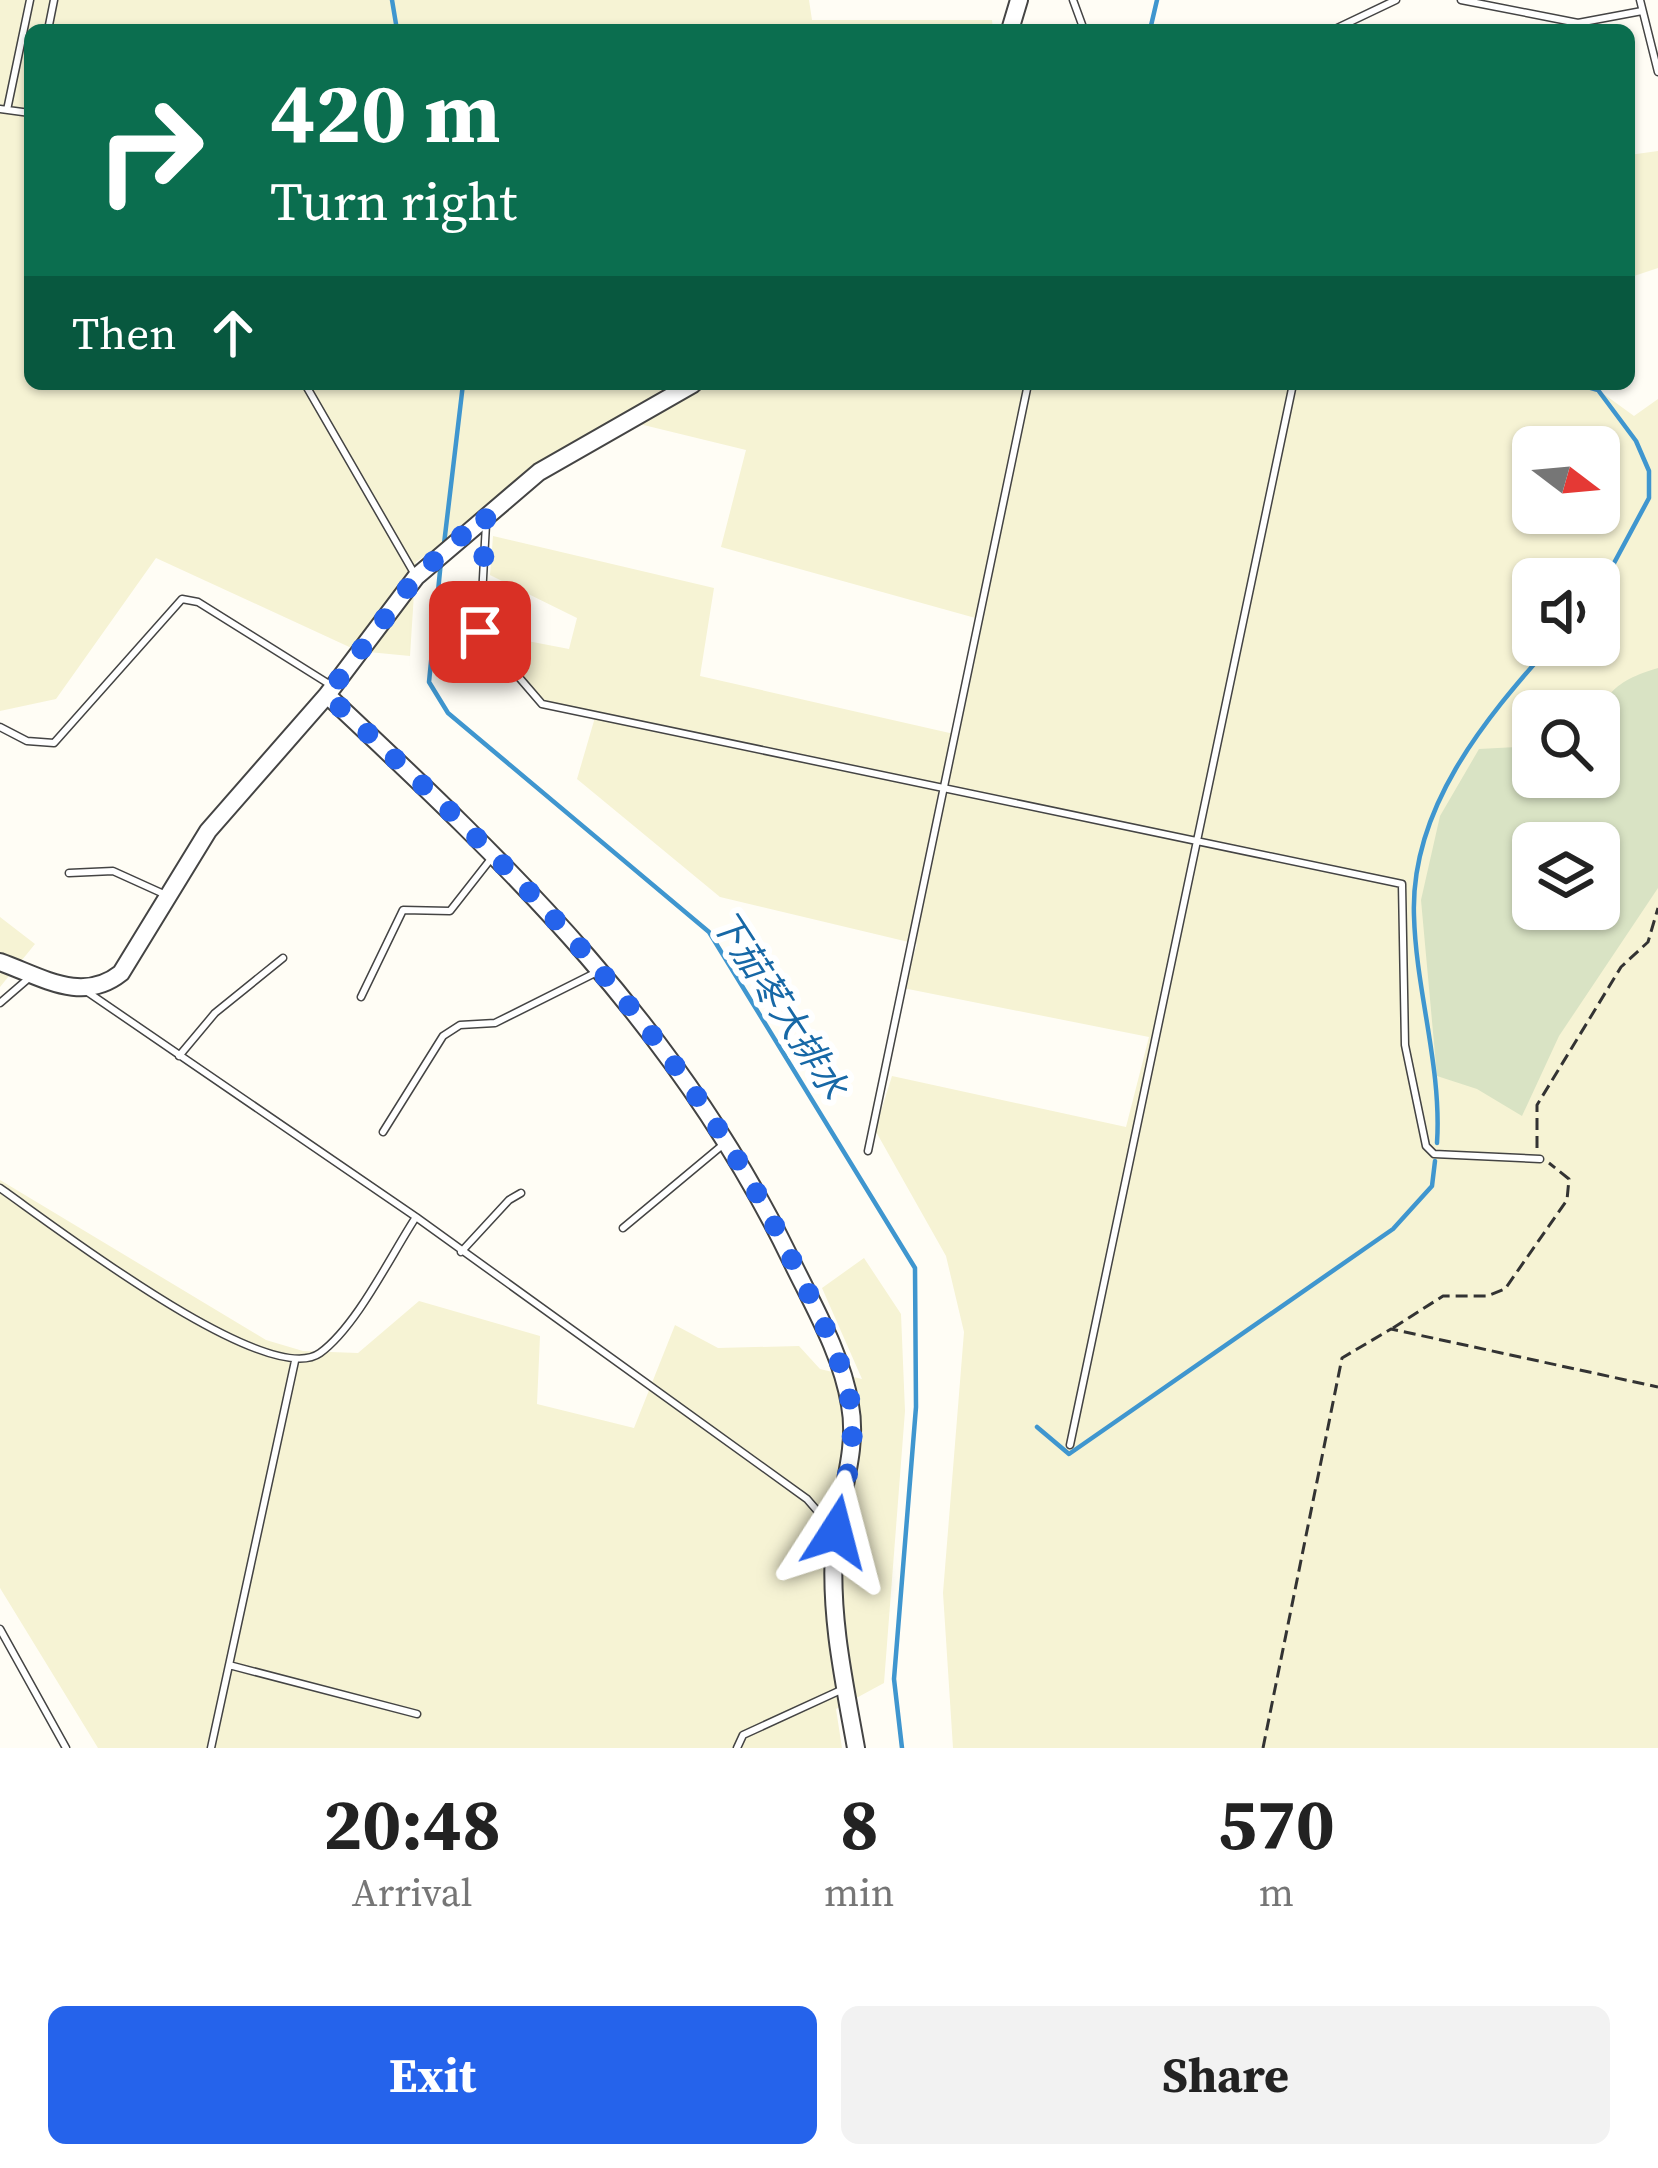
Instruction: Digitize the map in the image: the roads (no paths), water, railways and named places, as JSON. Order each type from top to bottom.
[{"type":"street","points":[[0,962],[84,990],[105,986],[122,973],[208,831],[330,691],[416,577],[539,472],[682,390]]},
{"type":"street","points":[[330,691],[496,853],[603,969],[674,1058],[728,1141],[829,1338],[851,1406],[836,1532],[833,1623],[856,1748]]},
{"type":"lane","points":[[1346,24],[1396,0]]},
{"type":"lane","points":[[1461,0],[1578,23],[1642,11]]},
{"type":"lane","points":[[1640,0],[1658,69]]},
{"type":"lane","points":[[3,110],[24,24]]},
{"type":"lane","points":[[308,390],[357,483],[416,577]]},
{"type":"lane","points":[[868,1151],[1027,390]]},
{"type":"lane","points":[[1070,1445],[1292,390]]},
{"type":"lane","points":[[486,514],[480,632],[542,704],[1402,884],[1406,1045],[1426,1146],[1434,1154],[1540,1159]]},
{"type":"lane","points":[[0,727],[27,741],[54,743],[64,736],[182,599],[199,602],[330,691]]},
{"type":"lane","points":[[361,997],[403,910],[450,911],[496,853]]},
{"type":"lane","points":[[69,873],[113,872],[169,897]]},
{"type":"lane","points":[[179,1056],[215,1013],[283,958]]},
{"type":"lane","points":[[382,1132],[443,1036],[460,1025],[495,1022],[603,969]]},
{"type":"lane","points":[[0,1003],[34,975]]},
{"type":"lane","points":[[84,990],[416,1216],[807,1498],[836,1532]]},
{"type":"lane","points":[[622,1228],[728,1141]]},
{"type":"lane","points":[[0,1188],[142,1290],[239,1340],[295,1361],[318,1355],[343,1329],[416,1216]]},
{"type":"lane","points":[[461,1252],[508,1199],[521,1193]]},
{"type":"lane","points":[[212,1748],[295,1361]]},
{"type":"lane","points":[[0,1629],[66,1748]]},
{"type":"lane","points":[[229,1665],[417,1714]]},
{"type":"lane","points":[[737,1748],[742,1735],[845,1688]]},
{"type":"waterway","name":"下茄苳大排水","points":[[392,0],[396,24]]},
{"type":"waterway","points":[[1151,24],[1157,0]]},
{"type":"waterway","name":"下茄苳大排水","points":[[444,544],[462,390]]},
{"type":"waterway","points":[[1598,390],[1636,441],[1649,471],[1649,498],[1617,558]]},
{"type":"waterway","name":"下茄苳大排水","points":[[441,561],[429,682],[448,713],[709,932],[915,1268],[916,1407],[894,1679],[902,1748]]},
{"type":"waterway","points":[[1437,1143],[1436,1086],[1414,916],[1416,877],[1424,839],[1456,768],[1533,666]]},
{"type":"waterway","points":[[1037,1427],[1069,1454],[1393,1229],[1432,1186],[1435,1161]]}]
